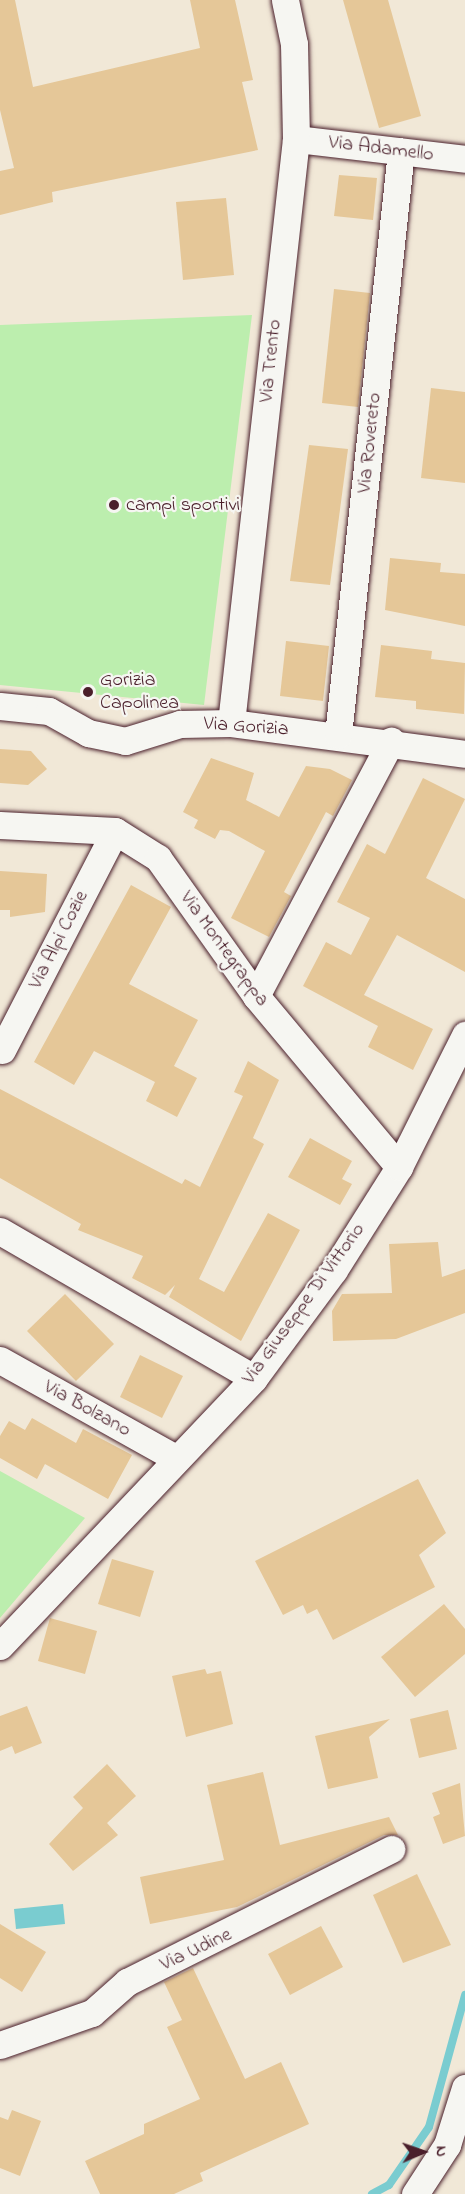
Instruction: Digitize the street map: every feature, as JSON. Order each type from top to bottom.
[{"type":"street","name":"Via Trento","points":[[231,723],[296,139],[294,44],[285,0]]},
{"type":"street","name":"Via Adamello","points":[[296,139],[465,159]]},
{"type":"street","name":"Via Rovereto","points":[[338,735],[401,151]]},
{"type":"street","name":"Via Gorizia","points":[[0,706],[49,711],[88,733],[125,741],[180,724],[231,723],[391,741],[465,754]]},
{"type":"street","points":[[256,996],[391,741]]},
{"type":"street","name":"Via Montegrappa","points":[[0,825],[115,831],[158,858],[256,996],[399,1167]]},
{"type":"street","name":"Via Alpi Cozie","points":[[2,1050],[115,831]]},
{"type":"street","name":"Via Giuseppe Di Vittorio","points":[[0,1646],[175,1458],[254,1378],[334,1270],[399,1167],[465,1035]]},
{"type":"street","points":[[0,1231],[254,1378]]},
{"type":"street","name":"Via Bolzano","points":[[0,1360],[175,1458]]},
{"type":"street","name":"Via Udine","points":[[0,2045],[92,2013],[127,1982],[391,1849]]},
{"type":"street","points":[[415,2194],[447,2145],[465,2088]]},
{"type":"green space","name":"campi sportivi","points":[[252,315],[204,705],[0,685],[0,325]]},
{"type":"green space","points":[[0,1471],[85,1518],[0,1618]]},
{"type":"water","points":[[63,1904],[65,1924],[16,1929],[14,1909]]},
{"type":"building","points":[[0,0],[15,0],[33,87],[200,48],[190,0],[235,0],[253,80],[242,82],[258,150],[52,192],[53,202],[0,215],[0,171],[14,168],[0,110]]},
{"type":"building","points":[[343,0],[388,0],[421,116],[379,128]]},
{"type":"building","points":[[339,175],[377,178],[373,220],[334,216]]},
{"type":"building","points":[[226,198],[234,275],[183,280],[176,202]]},
{"type":"building","points":[[334,289],[370,293],[358,407],[322,403]]},
{"type":"building","points":[[431,388],[465,392],[465,483],[421,478]]},
{"type":"building","points":[[309,445],[348,449],[330,585],[290,581]]},
{"type":"building","points":[[390,558],[441,563],[440,572],[465,574],[465,626],[385,610]]},
{"type":"building","points":[[286,641],[329,646],[323,701],[280,696]]},
{"type":"building","points":[[381,645],[432,651],[431,659],[465,663],[464,714],[416,709],[416,701],[375,697]]},
{"type":"building","points":[[0,749],[31,751],[47,769],[28,785],[0,783]]},
{"type":"building","points":[[211,758],[254,773],[246,800],[279,817],[306,766],[330,769],[352,780],[333,816],[326,812],[284,892],[291,896],[269,937],[231,918],[265,851],[229,831],[220,830],[215,839],[194,828],[198,820],[183,812]]},
{"type":"building","points":[[423,778],[465,799],[426,878],[465,899],[465,972],[397,935],[364,995],[433,1029],[413,1070],[368,1047],[378,1026],[303,986],[326,942],[351,955],[370,918],[337,902],[367,844],[385,854]]},
{"type":"building","points":[[0,871],[47,874],[45,912],[10,917],[10,910],[0,910]]},
{"type":"building","points":[[131,885],[171,907],[129,984],[198,1020],[174,1066],[197,1078],[177,1117],[146,1101],[155,1082],[94,1051],[74,1085],[34,1062]]},
{"type":"building","points":[[248,1061],[279,1080],[253,1138],[264,1144],[199,1279],[224,1292],[268,1213],[300,1230],[241,1341],[169,1297],[175,1285],[165,1295],[132,1278],[143,1256],[78,1230],[81,1224],[0,1178],[0,1089],[182,1184],[185,1179],[200,1187],[243,1096],[234,1092]]},
{"type":"building","points":[[310,1138],[352,1161],[342,1179],[352,1184],[340,1205],[288,1177]]},
{"type":"building","points":[[438,1242],[442,1277],[465,1269],[465,1313],[396,1339],[333,1341],[332,1311],[342,1294],[392,1293],[389,1244]]},
{"type":"building","points":[[65,1294],[114,1344],[76,1381],[27,1331]]},
{"type":"building","points":[[140,1355],[183,1376],[162,1418],[120,1397]]},
{"type":"building","points":[[32,1418],[76,1443],[83,1429],[132,1455],[108,1499],[45,1464],[37,1479],[0,1458],[0,1436],[9,1421],[25,1430]]},
{"type":"building","points":[[418,1479],[446,1533],[419,1555],[435,1587],[333,1640],[317,1609],[307,1614],[303,1605],[283,1615],[255,1561]]},
{"type":"building","points":[[112,1559],[154,1571],[140,1617],[98,1604]]},
{"type":"building","points":[[444,1604],[465,1629],[465,1654],[415,1697],[381,1657]]},
{"type":"building","points":[[50,1618],[97,1631],[85,1674],[38,1661]]},
{"type":"building","points":[[205,1669],[207,1674],[221,1671],[233,1724],[186,1737],[172,1676]]},
{"type":"building","points":[[27,1706],[42,1743],[15,1754],[12,1746],[0,1751],[0,1716]]},
{"type":"building","points":[[448,1710],[457,1749],[419,1758],[410,1719]]},
{"type":"building","points":[[390,1719],[369,1737],[378,1778],[328,1789],[315,1736]]},
{"type":"building","points":[[107,1764],[136,1796],[107,1823],[118,1835],[73,1871],[49,1844],[83,1808],[73,1797]]},
{"type":"building","points":[[263,1772],[280,1845],[389,1817],[398,1835],[384,1835],[237,1907],[150,1924],[140,1877],[224,1860],[207,1785]]},
{"type":"building","points":[[460,1783],[465,1836],[443,1844],[433,1817],[440,1814],[432,1793]]},
{"type":"building","points":[[417,1874],[451,1945],[403,1963],[373,1895]]},
{"type":"building","points":[[0,1924],[46,1952],[22,1992],[0,1978]]},
{"type":"building","points":[[321,1926],[343,1967],[290,1995],[268,1954]]},
{"type":"building","points":[[193,1968],[245,2079],[281,2062],[309,2124],[200,2173],[203,2181],[174,2194],[100,2194],[85,2161],[144,2134],[144,2124],[200,2099],[167,2027],[182,2020],[164,1982]]},
{"type":"building","points":[[12,2110],[41,2121],[20,2176],[0,2168],[0,2117],[8,2120]]},
{"type":"waterway","points":[[372,2194],[389,2185],[429,2127],[465,1995]]},
{"type":"place","name":"campi sportivi","points":[[114,505]]},
{"type":"place","name":"Gorizia Capolinea","points":[[88,692]]}]
